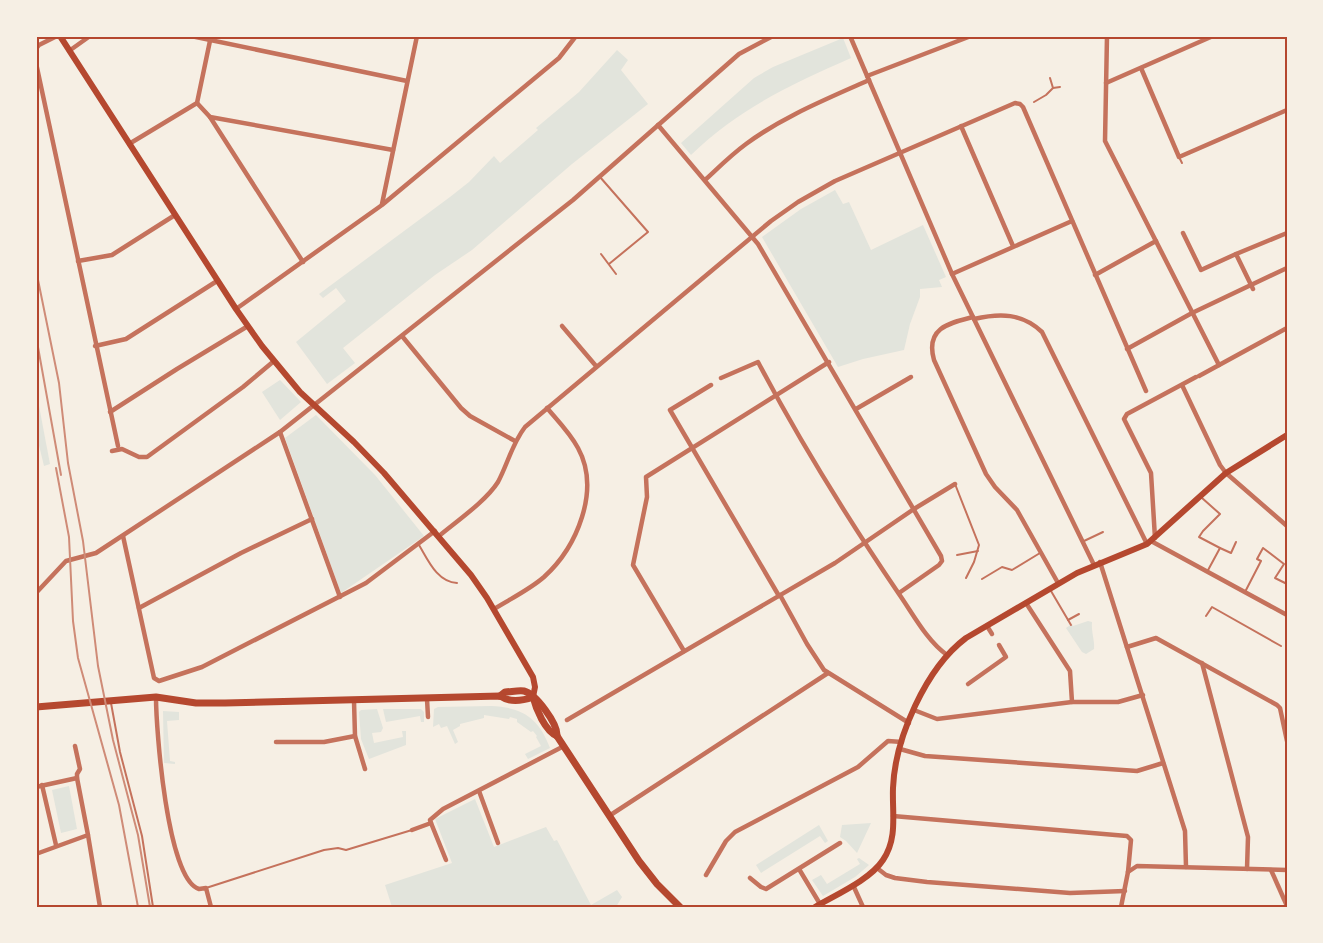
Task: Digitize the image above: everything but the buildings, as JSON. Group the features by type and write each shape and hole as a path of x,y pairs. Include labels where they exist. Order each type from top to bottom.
{"main road":[{"path":"58,36 217,281 272,359 314,405 362,450 471,575 494,609 533,677 535,707 552,734 557,735 609,816 657,884 680,907"},
{"path":"817,906 877,868 891,844 893,787 901,745 914,710 947,656 966,638 1058,583 1097,563 1151,541 1226,473 1287,435"},
{"path":"36,708 156,697 225,703 500,696 509,700 525,700 533,697"}],"street":[{"path":"36,49 39,45 58,36"},
{"path":"69,51 90,36"},
{"path":"191,36 210,38 407,81"},
{"path":"382,205 417,36"},
{"path":"236,309 382,205 559,58 576,36"},
{"path":"36,592 66,561 96,553 280,432 559,212 739,54 773,36"},
{"path":"850,36 952,274 1082,542 1097,563 1143,695 1185,831 1186,867"},
{"path":"705,180 744,145 788,117 868,78 958,39 959,41 971,36"},
{"path":"1115,36 1107,37 1105,141 1219,365"},
{"path":"1106,83 1214,36"},
{"path":"129,144 197,103 210,38"},
{"path":"36,63 117,446"},
{"path":"1141,68 1179,157 1287,110"},
{"path":"197,103 210,117 303,262"},
{"path":"123,536 156,680 161,681 202,667 366,583 437,534 491,491 501,476 515,441 525,427 787,209 810,194 1011,104 1018,103 1023,107 1146,392"},
{"path":"210,117 393,150"},
{"path":"658,125 752,236 829,362 942,558 939,565 899,592"},
{"path":"961,126 1013,246"},
{"path":"78,261 112,255 175,215"},
{"path":"952,274 1072,220"},
{"path":"1183,233 1201,270 1287,233"},
{"path":"1095,275 1156,241"},
{"path":"1236,254 1252,287"},
{"path":"1127,348 1192,313 1252,287 1287,268"},
{"path":"95,345 126,339 217,281"},
{"path":"1058,583 1017,510 995,488 986,474 934,360 932,345 939,330 950,323 990,315 1013,316 1026,320 1042,332 1151,541 1287,615"},
{"path":"110,412 248,326"},
{"path":"562,326 596,366"},
{"path":"1151,541 1151,473 1124,419 1127,414 1287,328"},
{"path":"402,336 461,408 470,416 515,441"},
{"path":"112,451 122,449 139,458 147,457 243,387 272,359"},
{"path":"721,378 758,362 864,543 939,649 947,656"},
{"path":"684,651 633,565 647,497 646,477 829,362"},
{"path":"856,409 911,377"},
{"path":"711,385 670,410 807,644 828,673 909,723"},
{"path":"1182,385 1220,465 1226,473 1287,526"},
{"path":"494,609 539,581 554,566 570,542 585,504 587,481 580,454 568,433 547,408"},
{"path":"280,432 340,597"},
{"path":"567,720 835,563 914,508 955,484"},
{"path":"139,609 241,553 312,519"},
{"path":"1026,603 1070,670 1072,702"},
{"path":"987,626 992,634"},
{"path":"1127,647 1156,638 1279,706 1287,741"},
{"path":"968,684 1006,657 999,645"},
{"path":"1202,663 1248,837 1247,869"},
{"path":"609,816 828,673"},
{"path":"914,710 937,718 1072,702 1118,702 1143,695"},
{"path":"156,697 159,767 178,855 191,885 199,889 206,888 211,907"},
{"path":"428,699 428,717"},
{"path":"354,701 355,736 365,769"},
{"path":"276,742 324,742 355,736"},
{"path":"706,875 726,841 735,832 858,766 891,739 925,756 1137,771 1163,763"},
{"path":"75,746 80,769 77,778 100,907"},
{"path":"446,860 430,820 443,808 521,766 564,746"},
{"path":"36,787 77,778"},
{"path":"42,785 56,845"},
{"path":"478,791 498,843"},
{"path":"893,816 1125,835 1131,840 1121,907"},
{"path":"412,830 431,823"},
{"path":"36,854 56,845 88,836"},
{"path":"750,878 766,889 840,843"},
{"path":"1128,872 1137,866 1287,870"},
{"path":"799,868 817,906"},
{"path":"877,868 882,873 895,878 927,882 1070,893 1125,891"},
{"path":"1271,870 1287,906"},
{"path":"853,884 863,907"}],"lane":[{"path":"1050,78 1053,88"},
{"path":"1034,102 1053,88 1060,87"},
{"path":"1023,107 1030,104"},
{"path":"1179,157 1182,163"},
{"path":"600,177 648,232 609,264"},
{"path":"601,255 616,274"},
{"path":"955,484 978,542 978,551 966,578"},
{"path":"1201,496 1220,514 1199,537 1230,553 1236,542"},
{"path":"1082,542 1103,532"},
{"path":"419,545 437,573 457,583"},
{"path":"1207,572 1220,548"},
{"path":"1245,592 1261,561 1257,559 1263,548 1284,564 1275,578 1287,584"},
{"path":"957,555 978,551"},
{"path":"982,579 1002,567 1012,570 1041,553"},
{"path":"942,558 948,556"},
{"path":"1050,588 1071,625"},
{"path":"1206,616 1212,607 1281,646"},
{"path":"1068,620 1079,614"},
{"path":"111,700 118,745 142,836 153,907"},
{"path":"206,888 324,850 338,848 346,850 412,830"}],"shaded area":[{"path":"843,38 851,58 766,99 728,124 691,155 681,143 754,78 773,67"},
{"path":"617,50 628,60 621,70 648,104 572,164 472,250 435,275 343,348 355,363 327,384 296,342 346,301 336,288 323,298 319,294 450,197 469,182 494,156 500,163 538,130 536,128 579,92"},
{"path":"835,190 843,204 849,202 871,250 923,225 946,277 939,280 942,287 920,289 920,297 904,350 838,367 762,237 801,209"},
{"path":"280,380 301,402 280,420 262,392"},
{"path":"36,390 50,464 44,466 36,433"},
{"path":"316,415 375,475 424,536 341,593 285,438"},
{"path":"1088,621 1092,622 1094,649 1086,654 1082,652 1066,628 1072,624 1073,626"},
{"path":"491,706 512,709 528,716 540,729 550,748 528,759 525,754 541,746 537,736 533,731 531,732 517,722 517,719 510,717 509,719 484,715 484,718 460,724 453,730 458,742 455,744 447,726 441,728 439,724 433,727 434,709 438,707"},
{"path":"377,709 383,728 381,732 372,733 374,743 403,737 402,731 406,731 406,745 369,759 361,739 359,712"},
{"path":"383,709 421,709 424,712 424,722 421,722 420,716 386,722"},
{"path":"163,711 179,712 179,720 167,721 170,761 175,764 164,763"},
{"path":"69,786 77,829 61,833 52,790"},
{"path":"475,799 494,847 546,827 554,841 557,840 591,905 617,890 622,897 616,907 392,907 385,885 452,863 435,819"},
{"path":"871,823 857,853 840,837 842,825"},
{"path":"819,825 828,841 825,843 820,836 761,873 756,865"},
{"path":"857,859 869,865 855,877 823,896 812,880 821,875 827,884 860,864"}],"railway":[{"path":"36,270 59,383 68,463 83,541 98,666 113,740 138,835 150,907"},
{"path":"36,336 61,475"},
{"path":"56,468 69,537 73,621 78,658 119,805 138,907"}]}
